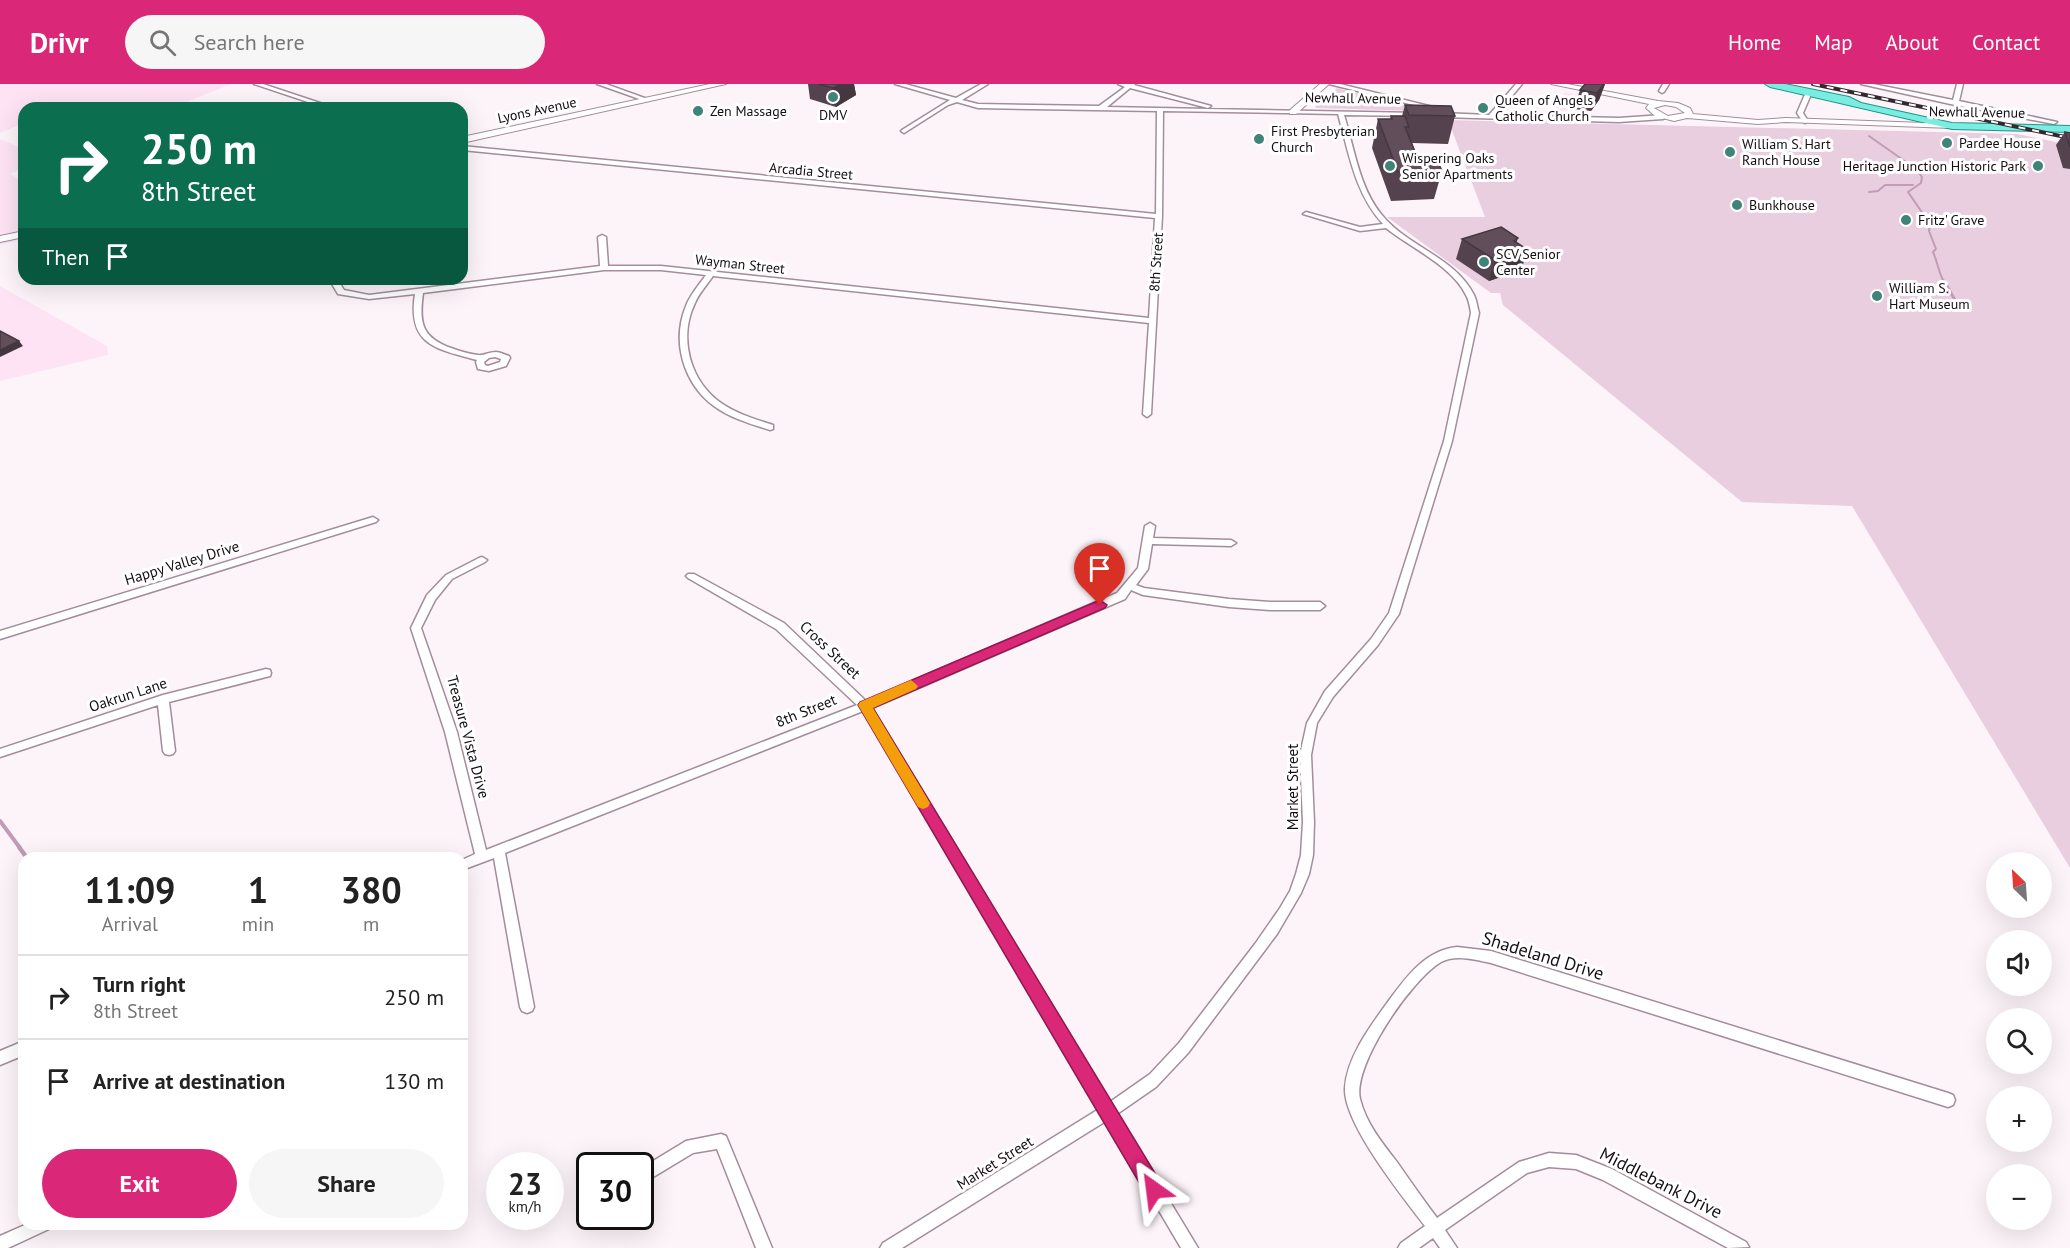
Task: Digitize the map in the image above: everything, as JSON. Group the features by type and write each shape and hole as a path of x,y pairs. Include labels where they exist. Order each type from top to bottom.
{"main road":[{"name":"Lyons Avenue","path":"468,131 690,84"},
{"name":"Lyons Avenue","path":"468,139 722,84"},
{"path":"1770,84 1952,123"},
{"path":"1837,99 1930,122 1952,123"},
{"name":"Newhall Avenue","path":"1952,123 2070,122"},
{"name":"Newhall Avenue","path":"1952,123 2070,129"},
{"path":"0,229 18,225"},
{"path":"0,239 18,235"}],"street":[{"path":"257,84 313,102"},
{"path":"600,84 647,100"},
{"name":"Newhall Avenue","path":"898,84 978,106 1420,114"},
{"path":"904,131 945,104 985,84"},
{"path":"1121,84 1228,111"},
{"path":"1293,112 1326,84"},
{"path":"1332,84 1464,115"},
{"path":"1492,115 1519,84"},
{"path":"1555,84 1653,108 1663,117"},
{"path":"1662,91 1666,84"},
{"path":"1864,84 2054,122"},
{"path":"1955,103 1960,84"},
{"path":"1101,108 1131,85"},
{"path":"1805,121 1801,110 1809,92"},
{"path":"1558,117 1634,116 1653,108 1672,104 1687,113"},
{"name":"8th Street","path":"1147,414 1159,216 1160,110"},
{"path":"1801,110 1815,115 1866,118 1884,122"},
{"name":"Market Street","path":"888,1248 1130,1098 1158,1076 1187,1043 1266,939 1296,890 1304,871 1308,852 1305,756 1312,723 1329,694 1382,635 1394,614 1448,441 1475,313 1472,294 1462,281 1388,226 1377,215 1366,193 1341,113"},
{"path":"1431,115 1619,120 1663,117 1676,119 1687,113"},
{"name":"Newhall Avenue","path":"1687,113 1758,122 1775,120 1952,123"},
{"name":"Newhall Avenue","path":"1884,122 1930,122"},
{"name":"Arcadia Street","path":"468,149 1159,216"},
{"path":"1306,214 1360,228 1388,226"},
{"path":"602,237 604,268"},
{"name":"Wayman Street","path":"468,285 604,268 661,268 1152,321"},
{"path":"710,275 688,310 684,334 688,369 700,388 718,405 770,427"},
{"name":"Wayman Street","path":"337,285 341,292 369,297 467,285"},
{"path":"418,291 414,312 419,332 432,342 482,359"},
{"name":"Happy Valley Drive","path":"0,634 373,520"},
{"name":"8th Street","path":"468,863 865,705 1121,596 1143,570 1149,526"},
{"path":"1147,541 1231,543"},
{"name":"Treasure Vista Drive","path":"482,560 449,576 431,598 416,628 451,732 482,857"},
{"name":"Cross Street","path":"691,576 780,626 865,705 1106,1112 1190,1248"},
{"path":"1129,586 1143,591 1229,603 1320,606"},
{"name":"Oakrun Lane","path":"0,753 163,699 266,673"},
{"path":"163,699 169,751"},
{"path":"499,850 527,1007"},
{"name":"Shadeland Drive","path":"1449,1248 1367,1133 1357,1113 1352,1089 1355,1070 1373,1035 1414,978 1439,957 1458,953 1491,957 1948,1100"},
{"path":"0,1058 18,1050"},
{"path":"654,1169 691,1146 721,1141 764,1248"},
{"name":"Middlebank Drive","path":"1406,1248 1524,1167 1549,1160 1576,1162 1606,1174 1741,1247"},
{"path":"0,1244 31,1230"}],"shaded area":[{"path":"0,84 231,84 187,102 18,102 18,126 0,133"},
{"path":"1337,88 1420,109 1419,111 1316,108 1315,106"},
{"path":"1565,92 1583,96 1573,109 1575,113 1554,112 1552,109"},
{"path":"1448,120 2017,134 2070,145 2070,868 1852,506 1742,502 1503,305 1500,293 1491,293 1387,217 1485,217"},
{"path":"0,139 18,146 18,171 10,174 18,179 18,240 0,245"},
{"path":"0,286 107,346 108,355 0,381"}],"building":[{"path":"818,84 841,84 833,88"},
{"path":"1585,84 1604,84 1597,93 1580,90"},
{"path":"1405,105 1451,106 1455,116 1409,115"},
{"path":"1391,116 1405,116 1409,127 1405,127 1418,159 1437,160 1442,171 1398,172 1378,119 1392,119"},
{"path":"2065,132 2070,133 2070,147"},
{"path":"1501,227 1518,238 1514,241 1528,250 1495,260 1462,239"},
{"path":"0,331 19,341 0,350"}],"waterway":[{"path":"1869,136 1916,169 1922,177 1921,183 1908,192 1930,224 1929,231 1936,249 1933,252 1944,282"},
{"path":"1869,192 1878,191 1885,185 1913,185"},
{"path":"1944,281 1959,307"},
{"path":"0,821 20,848"},
{"path":"19,847 23,852"}],"railway":[{"path":"1813,84 2070,138"}],"slow traffic":[{"path":"911,686 865,705 923,803"}],"place":[{"name":"DMV","path":"833,97"},
{"name":"Queen of Angels Catholic Church","path":"1483,108"},
{"name":"Zen Massage","path":"698,111"},
{"name":"First Presbyterian Church","path":"1259,139"},
{"name":"Pardee House","path":"1947,143"},
{"name":"William S. Hart Ranch House","path":"1730,152"},
{"name":"Wispering Oaks Senior Apartments","path":"1390,166"},
{"name":"Heritage Junction Historic Park","path":"2038,166"},
{"name":"Bunkhouse","path":"1737,205"},
{"name":"Fritz' Grave","path":"1906,220"},
{"name":"SCV Senior Center","path":"1484,262"},
{"name":"William S. Hart Museum","path":"1877,296"}],"route":[{"path":"1100,605 865,705 1154,1190"}]}
